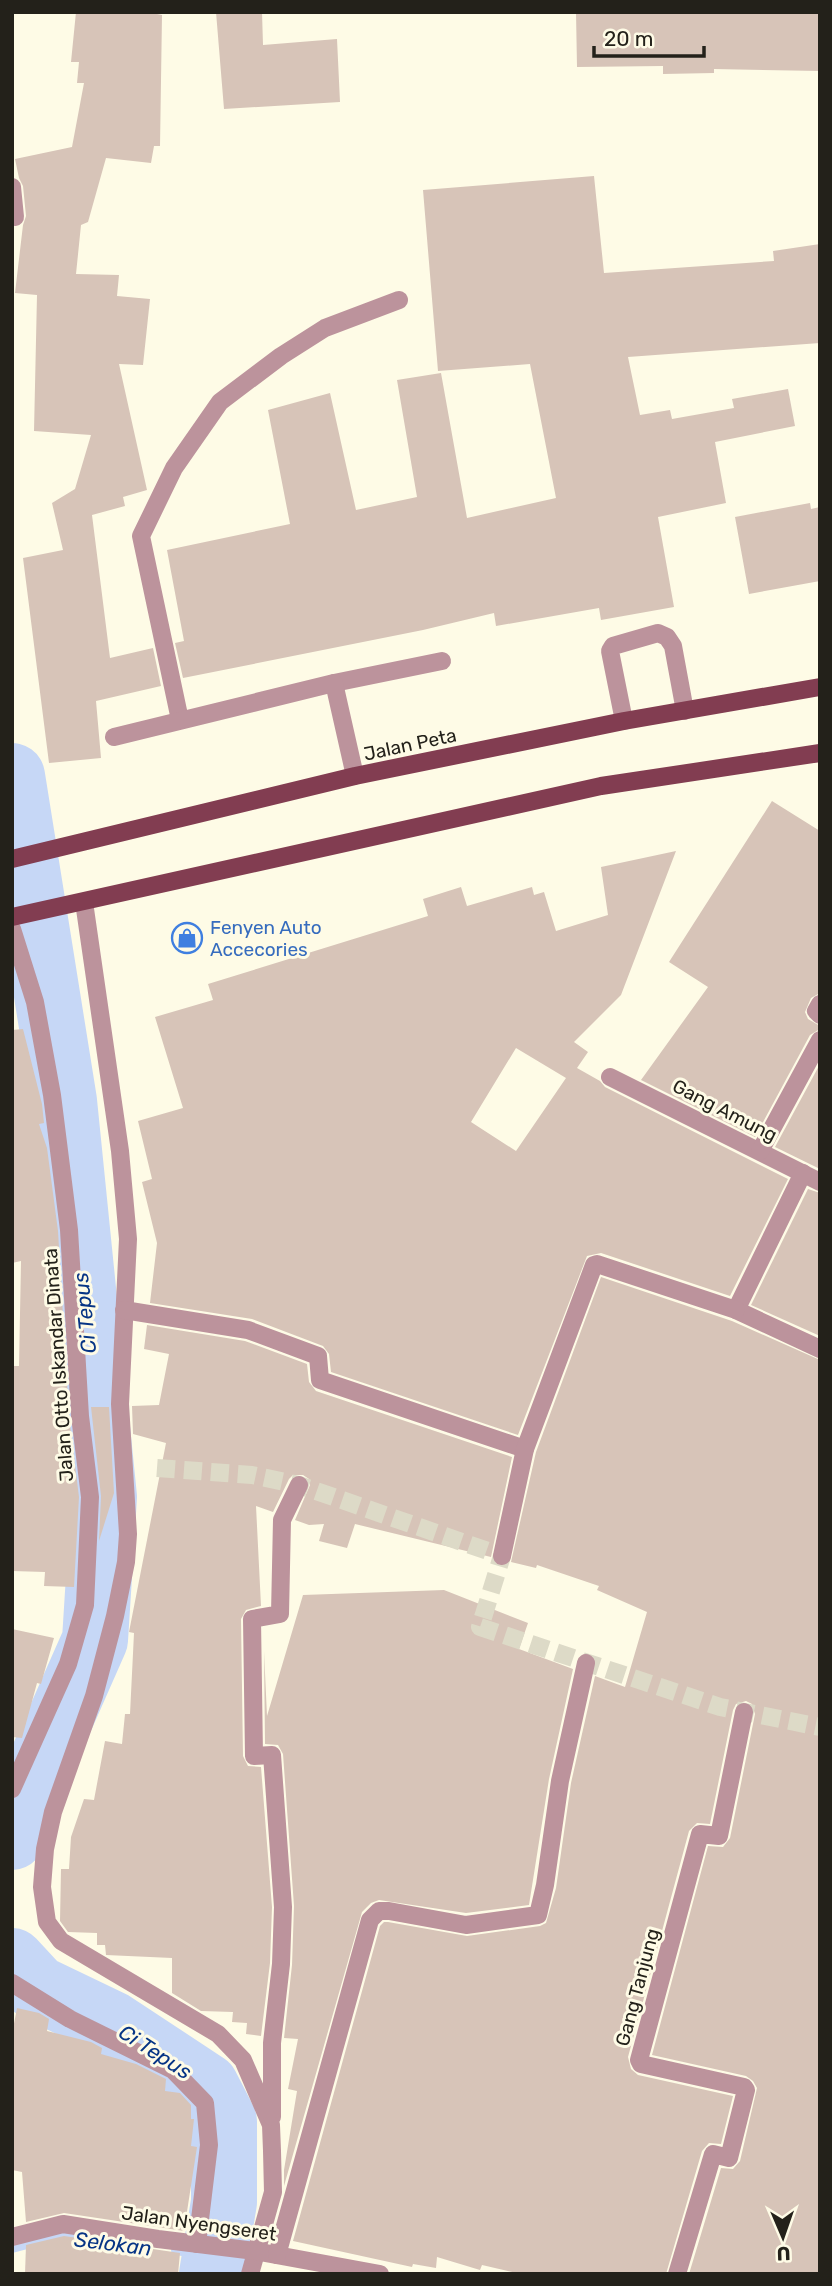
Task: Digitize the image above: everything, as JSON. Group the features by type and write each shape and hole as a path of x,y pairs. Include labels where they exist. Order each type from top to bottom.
{"main road":[{"name":"Jalan Peta","path":"12,859 355,776 624,721 820,687"},
{"path":"15,920 79,903 601,786 820,753"}],"street":[{"path":"12,187 15,217"},
{"path":"180,720 141,536 174,468 220,402 324,328 398,300"},
{"path":"624,721 610,651 613,646 658,633 667,637 673,646 685,710"},
{"path":"114,737 298,694 334,683 442,661"},
{"path":"334,683 355,776"},
{"path":"79,903 120,1151 128,1239 120,1404 128,1534 126,1562 115,1616 94,1696 53,1812 45,1849 42,1887 47,1922 61,1941 218,2034 243,2060 271,2125"},
{"name":"Jalan Otto Iskandar Dinata","path":"12,1789 68,1664 85,1605 90,1497 80,1416 69,1230 52,1095 35,1002 15,920"},
{"path":"820,1004 816,1013 820,1014"},
{"path":"760,1152 820,1041"},
{"name":"Gang Amung","path":"610,1077 820,1182"},
{"path":"736,1310 803,1173"},
{"path":"502,1556 525,1449 594,1265 736,1310 820,1349"},
{"path":"124,1310 248,1330 318,1356 320,1380 525,1449"},
{"path":"250,2274 247,2250 273,2192 272,2043 281,1964 283,1907 272,1755 254,1756 252,1619 280,1614 282,1520 299,1485"},
{"path":"276,2255 370,1920 379,1912 389,1911 466,1925 538,1915 560,1781 586,1663"},
{"name":"Gang Tanjung","path":"677,2274 713,2154 729,2158 746,2090 744,2087 641,2064 639,2060 700,1834 719,1836 744,1712"},
{"path":"12,1983 70,2019 173,2070 205,2103 209,2145 203,2245"},
{"name":"Jalan Nyengseret","path":"12,2237 63,2224 247,2250 380,2274"}],"building":[{"path":"76,12 147,12 162,15 160,146 154,146 151,163 106,158 88,222 81,225 76,274 119,275 117,296 150,299 143,365 119,364 147,490 123,497 125,506 92,515 110,658 153,648 161,686 96,701 101,758 49,763 23,558 63,550 52,503 75,489 91,435 34,431 37,295 15,293 26,216 23,186 15,159 72,147 84,83 77,83 79,62 71,62"},
{"path":"216,12 262,12 263,45 337,39 340,102 224,109"},
{"path":"576,12 820,12 820,71 714,69 714,73 663,74 663,66 577,67"},
{"path":"594,176 604,273 774,261 773,251 820,244 820,343 628,357 640,415 670,410 672,419 734,408 732,399 788,389 795,426 715,442 726,503 658,517 674,607 601,620 599,608 496,626 494,613 423,630 183,678 175,643 184,641 167,550 290,524 268,410 330,393 356,510 417,497 397,380 441,373 467,518 556,498 530,364 438,371 423,190"},
{"path":"810,503 811,509 820,507 820,581 749,594 735,517"},
{"path":"772,801 820,831 820,993 811,998 805,1012 808,1019 820,1026 820,1029 810,1035 755,1137 641,1080 708,987 669,962"},
{"path":"676,851 621,995 574,1042 588,1052 577,1068 600,1081 605,1087 788,1179 730,1296 601,1253 587,1256 518,1435 331,1372 329,1354 323,1346 252,1319 150,1303 157,1243 142,1182 152,1179 138,1121 183,1108 155,1017 213,1000 208,984 428,916 423,899 461,887 467,906 532,887 534,895 544,892 556,931 608,915 601,867","holes":["516,1048 566,1078 516,1151 471,1122"]},
{"path":"23,1029 42,1104 44,1123 39,1124 47,1148 58,1231 69,1417 79,1497 74,1587 44,1586 45,1572 12,1571 12,1366 19,1366 21,1261 12,1263 12,1030"},
{"path":"820,1064 820,1169 775,1147"},
{"path":"808,1189 820,1193 820,1336 751,1305"},
{"path":"601,1277 732,1321 820,1360 820,2274 689,2274 721,2168 733,2169 740,2161 757,2088 746,2076 652,2055 708,1846 723,1847 730,1838 755,1714 752,1704 746,1701 736,1704 733,1710 710,1824 697,1823 689,1831 628,2057 631,2069 638,2075 733,2096 721,2144 709,2143 702,2151 666,2274 521,2274 482,2265 480,2270 437,2257 436,2268 413,2264 412,2267 293,2241 380,1926 388,1922 467,1936 546,1923 556,1888 571,1783 595,1676 625,1687 647,1612 597,1590 599,1586 537,1565 536,1568 511,1562 536,1452"},
{"path":"147,1325 245,1341 307,1364 309,1382 316,1391 512,1457 491,1557 355,1524 347,1548 319,1541 324,1524 309,1525 295,1520 310,1485 309,1479 303,1475 293,1475 289,1479 273,1512 256,1506 261,1606 246,1610 241,1619 243,1756 248,1766 261,1767 272,1907 270,1963 261,2036 246,2034 247,2023 232,2022 233,2012 201,2011 172,1993 172,1958 106,1955 105,1945 97,1945 97,1933 68,1932 60,1921 61,1869 69,1869 71,1837 84,1799 94,1800 105,1741 122,1744 125,1714 130,1714 134,1633 129,1632 166,1443 133,1434 132,1406 159,1405 169,1354 144,1349"},
{"path":"91,1407 109,1407 114,1493 99,1541 101,1496"},
{"path":"444,1590 528,1623 519,1649 573,1669 549,1779 529,1905 466,1913 379,1900 371,1903 362,1912 284,2186 284,2170 297,2091 288,2089 298,2039 284,2038 292,1965 294,1906 283,1754 278,1745 265,1744 264,1651 267,1716 303,1595"},
{"path":"12,1629 54,1638 41,1684 37,1683 22,1738 12,1737"},
{"path":"17,2008 39,2013 49,2019 47,2031 91,2042 102,2048 101,2054 136,2064 166,2079 165,2091 180,2093 191,2105 191,2119 194,2119 191,2146 197,2147 184,2231 64,2213 26,2222 22,2172 12,2170 12,2034"},
{"path":"64,2236 180,2253 178,2274 25,2274 26,2245"}],"waterway":[{"name":"Ci Tepus","path":"12,776 64,1101 104,1497 95,1640 35,1776 12,1837"},
{"name":"Ci Tepus","path":"12,1961 37,1988 112,2024 206,2086 224,2121 224,2202 212,2274"},
{"name":"Selokan","path":"12,2248 54,2237 140,2244"},
{"name":"Selokan","path":"176,2250 215,2256"}],"tunnel":[{"path":"157,1468 252,1475 299,1485 502,1556 480,1627 720,1707 820,1727"}],"place":[{"name":"Fenyen Auto Accecories","path":"187,938"}]}
